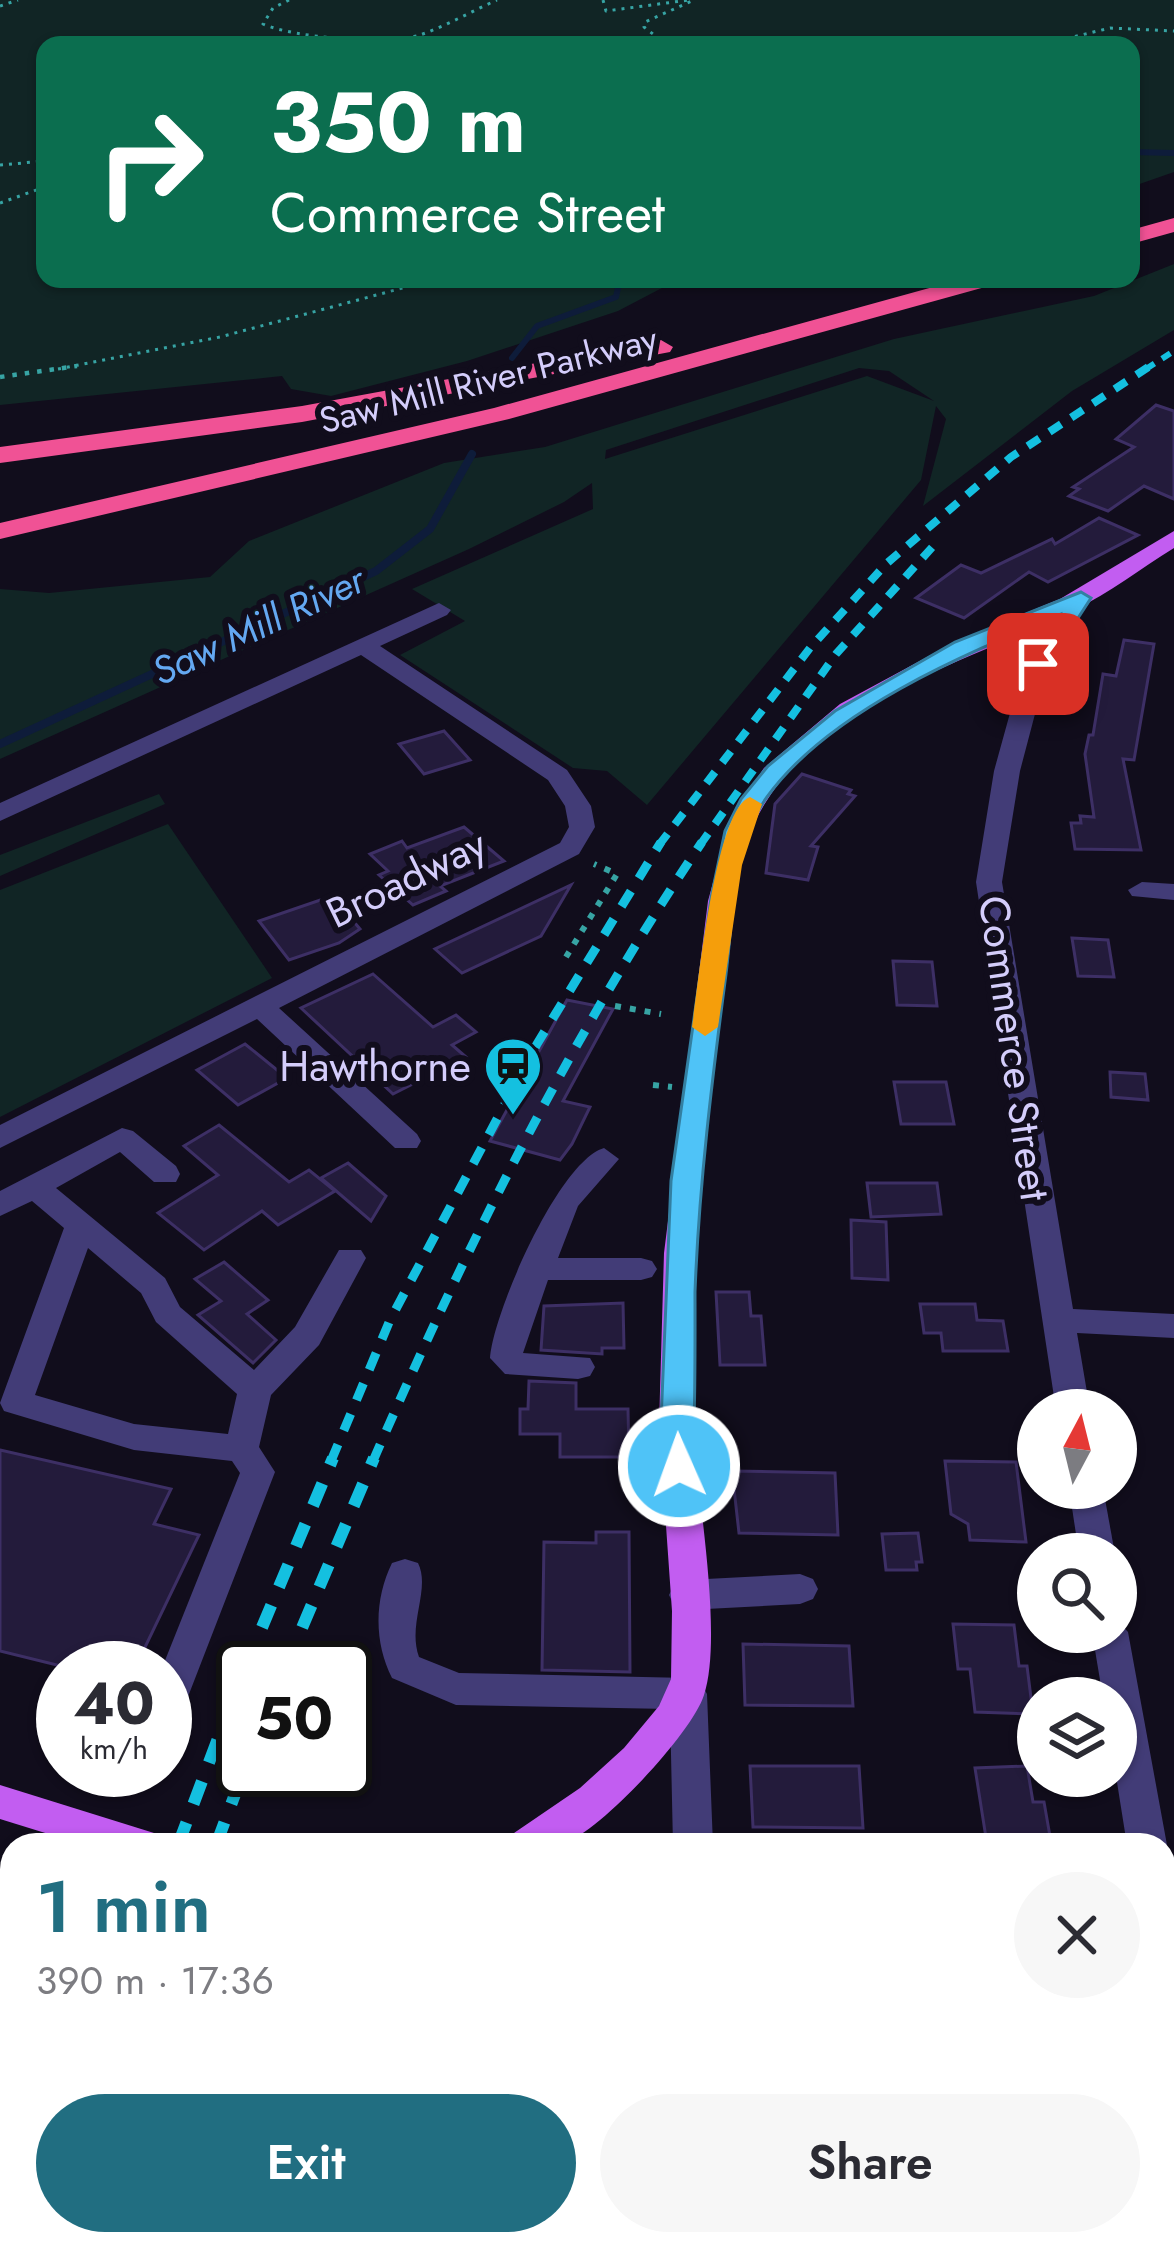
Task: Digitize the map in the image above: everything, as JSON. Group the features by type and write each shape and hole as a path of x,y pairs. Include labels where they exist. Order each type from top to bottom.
{"highway":[{"path":"1140,216 1174,207"},
{"path":"1140,234 1174,225"},
{"name":"Saw Mill River Parkway","path":"0,506 421,410 876,288"},
{"name":"Saw Mill River Parkway","path":"0,531 638,378 956,288"},
{"path":"0,455 302,414 661,347"},
{"path":"0,542 390,441"}],"main road":[{"name":"Commerce Street","path":"1081,598 1174,538"},
{"path":"547,1833 585,1808 617,1778 688,1694 676,1422 685,1181 723,898 737,831 753,799 776,771 843,716 962,647 1081,598"},
{"path":"0,1802 100,1833"}],"street":[{"name":"Commerce Street","path":"1069,1389 989,882 999,814 1038,664 1081,598"},
{"path":"0,814 439,610"},
{"name":"Broadway","path":"0,1138 570,848 582,827 578,806 557,775 362,645"},
{"path":"1142,890 1174,892"},
{"path":"259,1004 406,1142"},
{"path":"14,1190 122,1138 165,1174"},
{"path":"578,1367 517,1365 506,1358 507,1342 565,1201 604,1159"},
{"path":"14,1190 81,1225 154,1286 167,1314 255,1390"},
{"path":"81,1225 16,1402 134,1437 242,1449"},
{"path":"191,1641 258,1472 242,1449 255,1390 307,1336 350,1258"},
{"path":"535,1269 641,1269"},
{"path":"1058,1320 1174,1326"},
{"path":"405,1573 394,1638 405,1667 456,1689 688,1694 693,1833"},
{"path":"687,1595 800,1589"},
{"path":"1114,1653 1145,1833"}],"path":[{"path":"0,6 17,0"},
{"path":"289,0 273,8 263,24 280,32 342,36"},
{"path":"417,36 497,0"},
{"path":"603,0 606,11 626,12 691,0"},
{"path":"656,36 644,27 645,22 691,0"},
{"path":"1077,36 1110,28 1174,31"},
{"path":"0,166 36,162"},
{"path":"0,203 36,190"},
{"path":"0,377 66,369 305,318 406,288"},
{"path":"566,957 617,874 594,864"},
{"path":"615,1006 662,1014"}],"green space":[{"path":"0,0 1174,0 1174,172 1140,184 1140,36 36,36 36,288 662,288 618,311 467,361 331,396 291,389 282,376 0,405"},
{"path":"1174,264 1174,330 1072,391 923,506 946,419 936,406 921,480 647,805 607,771 573,768 400,655 465,621 412,589 593,509 592,483 469,549 0,759 0,589 49,593 210,577 249,541 444,463 545,447 894,339 1114,288 1140,288 1140,278","holes":["859,368 889,371 934,401 867,376 605,459 606,450"]},
{"path":"159,794 165,804 0,876 0,855"},
{"path":"168,824 272,978 0,1117 0,890"}],"building":[{"path":"1156,405 1174,411 1174,499 1144,486 1108,511 1069,496 1079,489 1073,487 1134,447 1116,439"},
{"path":"1099,518 1138,535 1048,582 1029,572 964,618 916,598 961,565 981,573 1052,539 1055,544"},
{"path":"1124,640 1154,644 1134,760 1123,759 1141,850 1075,849 1071,823 1081,823 1080,816 1094,817 1085,754 1089,735 1093,735 1103,674 1116,676"},
{"path":"444,731 470,760 424,774 399,744"},
{"path":"802,774 851,790 848,794 855,796 811,846 818,847 808,880 766,873 775,804"},
{"path":"464,827 504,861 440,886 446,891 413,905 379,875 388,871 370,854 402,841 407,848"},
{"path":"571,885 541,936 462,973 435,949"},
{"path":"332,896 360,929 339,943 289,960 259,921"},
{"path":"1072,938 1108,940 1114,977 1078,976"},
{"path":"893,961 932,962 937,1006 897,1005"},
{"path":"373,974 433,1027 456,1015 476,1032 452,1045 466,1057 393,1094 301,1008"},
{"path":"567,1000 613,1009 563,1101 590,1107 572,1144 560,1160 490,1141"},
{"path":"245,1044 287,1078 238,1105 197,1070"},
{"path":"1110,1072 1145,1074 1148,1100 1111,1097"},
{"path":"894,1082 946,1082 954,1124 901,1124"},
{"path":"219,1125 289,1182 309,1170 335,1191 278,1225 262,1211 204,1250 158,1213 218,1175 184,1146"},
{"path":"348,1163 386,1196 371,1221 321,1178"},
{"path":"867,1183 937,1183 941,1214 871,1217"},
{"path":"851,1220 886,1222 888,1280 852,1278"},
{"path":"224,1262 268,1300 247,1314 276,1340 253,1363 198,1315 221,1301 195,1279"},
{"path":"716,1292 749,1292 751,1316 761,1316 765,1365 720,1365"},
{"path":"623,1303 624,1348 602,1348 602,1354 541,1350 544,1306"},
{"path":"920,1304 975,1304 977,1320 1003,1321 1008,1351 943,1351 941,1333 924,1333"},
{"path":"529,1381 576,1383 576,1409 628,1409 629,1457 560,1457 560,1434 520,1434 520,1409 528,1409"},
{"path":"0,1450 171,1489 154,1524 199,1535 148,1641 36,1641 36,1660 0,1651"},
{"path":"945,1461 1016,1462 1017,1509 1022,1509 1025,1533 1017,1533 1017,1542 970,1540 968,1524 951,1514"},
{"path":"732,1471 835,1473 838,1535 739,1533"},
{"path":"596,1532 629,1532 630,1672 542,1670 544,1542 596,1543"},
{"path":"918,1533 922,1562 916,1562 917,1570 886,1570 882,1534"},
{"path":"953,1624 1014,1625 1019,1666 1027,1666 1028,1677 1017,1677 1017,1713 975,1712 970,1669 958,1669"},
{"path":"743,1644 849,1646 853,1706 745,1705"},
{"path":"750,1766 859,1766 863,1828 753,1827"},
{"path":"1017,1766 1017,1797 1044,1802 1049,1833 985,1833 975,1768"}],"waterway":[{"name":"Saw Mill River","path":"1140,152 1174,153"},
{"name":"Saw Mill River","path":"512,358 537,326 616,297 618,288"},
{"name":"Saw Mill River","path":"0,744 376,571 430,529 472,454"}],"railway":[{"path":"1146,369 1174,351"},
{"path":"660,844 810,648 886,564 1011,457 1150,366"},
{"path":"701,844 836,654 936,543"},
{"path":"331,1461 390,1320 537,1044 660,844"},
{"path":"373,1461 523,1144 608,990 701,844"},
{"path":"256,1641 333,1458"},
{"path":"296,1641 374,1458"},
{"path":"183,1833 216,1744"},
{"path":"220,1833 234,1797"}],"slow traffic":[{"path":"705,1027 723,898 737,831 750,804"}],"place":[{"name":"Hawthorne","path":"513,1117"}],"route":[{"path":"679,1466 676,1422 685,1181 723,898 737,831 753,799 776,771 843,716 962,647 1081,598 1048,641 1038,664"}]}
